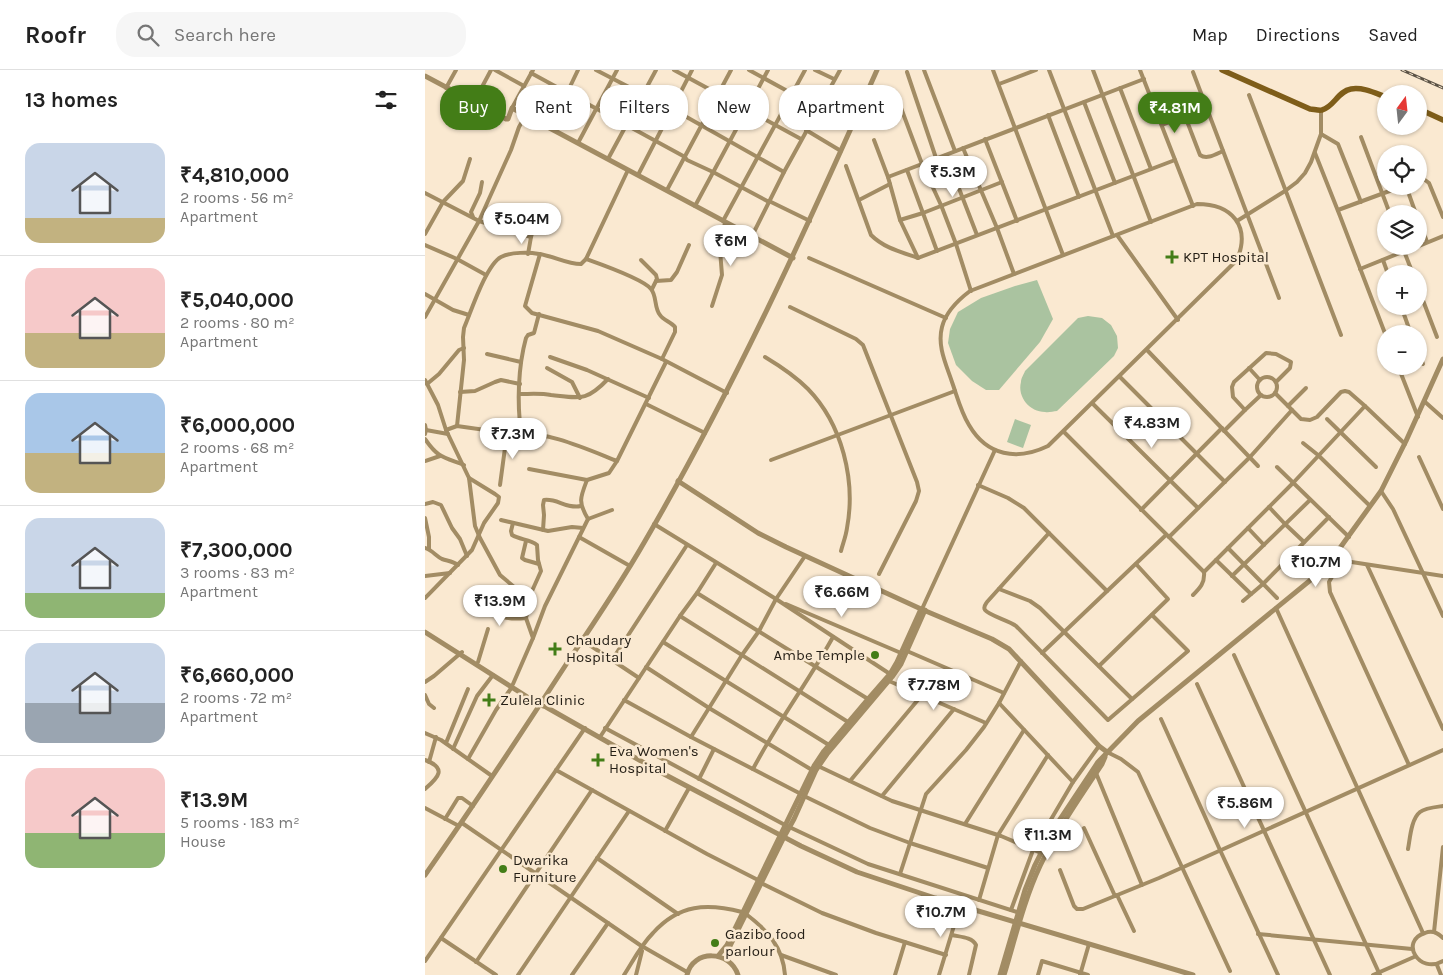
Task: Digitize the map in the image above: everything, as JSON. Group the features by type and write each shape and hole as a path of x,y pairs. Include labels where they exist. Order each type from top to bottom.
{"main road":[{"path":"1222,70 1310,109 1321,110 1350,89 1361,89 1377,94"},
{"path":"1427,113 1443,120"}],"street":[{"path":"448,85 456,70"},
{"path":"483,85 491,70"},
{"path":"495,70 522,85"},
{"path":"571,85 578,70"},
{"path":"596,70 626,85"},
{"path":"577,143 617,70"},
{"path":"648,85 656,70"},
{"path":"674,70 701,85"},
{"path":"684,85 692,70"},
{"path":"723,85 731,70"},
{"path":"749,70 779,87"},
{"path":"759,85 768,70"},
{"path":"796,85 805,70"},
{"path":"815,70 834,79"},
{"path":"831,85 839,70"},
{"path":"425,876 542,705 630,566 654,524 727,393 793,258 877,70"},
{"path":"924,70 955,151"},
{"path":"993,70 1063,255"},
{"path":"999,84 1036,70"},
{"path":"1049,70 1115,235 1178,320"},
{"path":"1093,70 1151,222"},
{"path":"1140,70 1193,206"},
{"path":"525,85 532,71 554,85"},
{"path":"907,72 936,158"},
{"path":"1193,72 1279,298"},
{"path":"425,76 442,85"},
{"path":"888,177 1144,79"},
{"path":"1120,88 1151,169"},
{"path":"1249,95 1341,336"},
{"path":"506,120 516,101"},
{"path":"1204,101 1189,108 1185,116 1202,157 1207,158 1223,151"},
{"path":"1084,102 1115,183"},
{"path":"590,105 600,110"},
{"path":"512,108 516,110"},
{"path":"1237,221 1285,191 1305,173 1315,153 1321,134 1321,110"},
{"path":"903,113 956,244 971,291"},
{"path":"1048,115 1079,197"},
{"path":"712,306 722,275 720,250 724,221 779,116"},
{"path":"1162,125 1185,116"},
{"path":"769,121 801,139"},
{"path":"425,317 479,221 504,167 518,130"},
{"path":"554,130 793,258"},
{"path":"608,159 623,130"},
{"path":"635,130 685,157 687,160 810,221"},
{"path":"638,175 661,130"},
{"path":"667,190 699,130"},
{"path":"709,130 784,172"},
{"path":"695,206 736,130"},
{"path":"752,236 806,130 841,151"},
{"path":"1321,134 1338,144 1361,202"},
{"path":"1361,137 1377,180"},
{"path":"985,139 1017,220"},
{"path":"874,140 888,177 900,220 918,258"},
{"path":"963,148 997,228 1014,274"},
{"path":"1315,153 1382,325"},
{"path":"946,154 977,236"},
{"path":"425,234 443,202 463,181 470,159"},
{"path":"846,166 871,235 885,246 918,258 1175,160"},
{"path":"457,426 464,360 464,328 486,275 497,260 502,257 540,254 573,264 581,264 586,259 628,170"},
{"path":"907,170 937,251"},
{"path":"474,218 471,212 480,193 482,182"},
{"path":"900,220 1002,182"},
{"path":"1427,182 1443,217"},
{"path":"859,200 890,184"},
{"path":"425,192 479,221 531,238"},
{"path":"1338,210 1379,195"},
{"path":"1197,204 1220,206 1232,214 1237,221 1242,236 1241,251 1237,260 1093,404 1048,446 1028,454 1008,454 985,445 977,437 968,424 955,391 940,343 945,318 957,301 971,291 1197,204"},
{"path":"528,254 539,211"},
{"path":"1427,242 1443,236"},
{"path":"425,245 457,259 486,275"},
{"path":"656,281 671,280 677,272 689,245"},
{"path":"540,254 525,306 532,313 598,331 664,360 727,393"},
{"path":"1361,269 1396,255"},
{"path":"809,258 945,318"},
{"path":"586,259 630,276 652,289"},
{"path":"529,469 587,480 609,473 617,461 649,398 675,332 675,327 658,313 652,289 656,281 656,275 641,260"},
{"path":"1383,260 1385,265"},
{"path":"425,294 453,310 469,315"},
{"path":"790,308 863,344 917,482 919,491 915,501 879,574"},
{"path":"1427,311 1437,337"},
{"path":"521,432 519,412 521,362 526,338 536,330 539,314"},
{"path":"463,348 459,350 439,374 426,382 469,478 475,526 478,535 500,575 513,586 520,600 533,638"},
{"path":"1147,350 1258,466"},
{"path":"1245,410 1234,401 1232,387 1234,382 1266,353 1276,354 1291,362 1290,368 1276,382"},
{"path":"487,354 521,362"},
{"path":"765,356 788,371 808,389 826,412 837,435 844,456 849,497 847,528 841,550"},
{"path":"550,357 587,370 649,398"},
{"path":"1021,913 1035,865 1051,833 1098,762 1138,721 1313,578 1332,559 1349,537 1381,491 1405,444 1443,359"},
{"path":"547,368 572,382 580,398"},
{"path":"1249,368 1260,380"},
{"path":"1401,375 1417,417"},
{"path":"1120,377 1225,482"},
{"path":"1269,377 1276,382 1277,389 1275,393 1265,397 1261,395 1257,385 1260,380 1269,377"},
{"path":"520,394 549,394 580,398 596,392 608,379"},
{"path":"460,392 475,391 501,380 520,384"},
{"path":"1288,406 1306,388"},
{"path":"771,460 955,391"},
{"path":"1275,393 1301,419 1310,420 1317,417 1343,391 1349,392 1405,444"},
{"path":"1141,510 1197,454 1261,395"},
{"path":"1425,401 1443,418"},
{"path":"646,404 705,433"},
{"path":"1093,404 1198,508"},
{"path":"1204,572 1293,483 1365,406"},
{"path":"1042,653 1225,482 1292,410"},
{"path":"1327,419 1376,467"},
{"path":"425,425 426,432 447,432 457,426 507,433 521,432 562,440 617,461"},
{"path":"1064,432 1204,572 1205,578 1203,583 1193,595"},
{"path":"500,485 507,433"},
{"path":"425,439 440,456 464,465"},
{"path":"1303,443 1318,455 1370,506"},
{"path":"803,795 812,770 829,745 890,674 904,652 995,450"},
{"path":"425,461 440,456"},
{"path":"1419,457 1443,508"},
{"path":"1277,467 1349,537"},
{"path":"425,598 472,550 478,535 498,503 499,498 495,494 469,478"},
{"path":"587,480 582,493 581,506 588,518"},
{"path":"678,481 759,533 923,610 998,642 1009,649 1099,746 1138,772 1230,971"},
{"path":"979,485 1008,498 1024,508 1107,592"},
{"path":"1381,491 1393,509 1443,616"},
{"path":"543,530 544,500 551,500 573,507 581,506"},
{"path":"1232,576 1310,500"},
{"path":"425,504 433,502 441,505 467,556"},
{"path":"1269,507 1304,542"},
{"path":"468,759 512,686 545,606 588,518 612,510"},
{"path":"1243,601 1263,584 1329,517"},
{"path":"425,518 429,537 427,548 442,559 455,562 458,565"},
{"path":"501,520 548,532 572,527 583,528"},
{"path":"513,523 512,535 537,544 541,568 541,573 532,591 526,618"},
{"path":"654,524 776,599 890,674"},
{"path":"1248,528 1264,545"},
{"path":"1049,534 985,605 985,611 1016,626 1108,720 1188,651 1152,615"},
{"path":"579,537 630,566"},
{"path":"526,540 522,558 539,564"},
{"path":"612,660 687,545"},
{"path":"1228,548 1277,598"},
{"path":"691,737 725,681 759,631 776,599 805,556"},
{"path":"1332,559 1443,576"},
{"path":"1216,560 1251,594"},
{"path":"1341,561 1329,582 1330,592 1409,765"},
{"path":"600,737 717,562"},
{"path":"1099,666 1169,598 1136,564"},
{"path":"1367,565 1443,729"},
{"path":"425,576 451,573"},
{"path":"999,590 1030,601 1040,608 1132,699"},
{"path":"697,593 867,699"},
{"path":"776,599 1004,694"},
{"path":"485,604 505,619 526,618"},
{"path":"1276,608 1423,933"},
{"path":"681,616 848,722"},
{"path":"478,662 488,629"},
{"path":"425,630 542,705 662,773 781,836 857,872 960,906 1193,975"},
{"path":"753,769 766,743 833,637"},
{"path":"582,640 639,678"},
{"path":"663,642 829,745"},
{"path":"727,960 729,948 759,881 818,766 889,681 901,664 904,652"},
{"path":"461,653 478,662 512,686"},
{"path":"425,682 461,653"},
{"path":"1235,655 1379,974"},
{"path":"900,874 926,794 966,750 986,723 1021,661"},
{"path":"646,667 709,708 812,770"},
{"path":"453,749 477,696 493,675"},
{"path":"889,681 986,723"},
{"path":"1197,684 1330,975"},
{"path":"446,743 461,702 468,689"},
{"path":"425,695 429,704 434,708"},
{"path":"850,781 922,695"},
{"path":"624,700 714,749 870,828 989,868"},
{"path":"999,703 1073,782"},
{"path":"882,796 954,709"},
{"path":"1161,719 1258,934 1279,975"},
{"path":"425,961 585,728"},
{"path":"605,728 787,826 868,864 1021,913"},
{"path":"965,824 1024,730"},
{"path":"425,733 446,743 492,776"},
{"path":"425,789 435,780 439,769 427,761 436,738"},
{"path":"1011,910 1033,850 1073,782 1099,746"},
{"path":"699,779 714,749"},
{"path":"1060,870 1074,906 1077,909 1083,909 1183,867 1443,750"},
{"path":"1000,975 1017,923 1036,875 1052,842 1096,773 1107,752"},
{"path":"979,900 998,835 1048,755"},
{"path":"818,766 882,796 998,835 1041,853"},
{"path":"557,770 665,831 822,912 876,933 945,955"},
{"path":"1096,773 1142,885"},
{"path":"665,831 689,788"},
{"path":"476,962 592,790"},
{"path":"445,819 458,798 463,798 473,806"},
{"path":"1408,849 1416,816 1420,811 1443,806"},
{"path":"425,808 460,825 502,850 607,923 687,974 692,964 702,958 713,955 731,963 738,975"},
{"path":"518,975 629,811"},
{"path":"1084,828 1134,931"},
{"path":"1434,932 1443,848"},
{"path":"597,858 678,914"},
{"path":"624,975 652,933 670,918 689,909 705,906 725,908 744,913 762,926 772,938 781,955 785,975"},
{"path":"939,975 960,906"},
{"path":"718,956 727,945 744,913"},
{"path":"572,975 607,923"},
{"path":"1004,975 1017,923"},
{"path":"1443,938 1434,932 1423,933 1417,937 1412,949 1417,962 1423,965 1430,967 1443,961"},
{"path":"1258,934 1412,949"},
{"path":"952,935 973,940 976,945 969,975"},
{"path":"441,938 496,975"},
{"path":"895,975 905,942"},
{"path":"1080,974 1089,944"},
{"path":"636,975 643,946"},
{"path":"781,955 836,975"},
{"path":"1373,975 1414,957"},
{"path":"1038,975 1042,961 1087,975"},
{"path":"1437,965 1441,975"}],"green space":[{"path":"1037,280 1053,319 1040,342 999,390 986,390 972,381 956,365 948,343 950,329 958,312 981,298"},
{"path":"1088,316 1102,318 1111,325 1117,336 1118,348 1114,356 1057,411 1047,412 1034,409 1026,403 1021,393 1021,381 1025,371 1078,318"},
{"path":"1015,419 1031,425 1023,448 1007,442"}],"railway":[{"path":"1402,70 1443,88"}],"place":[{"name":"KPT Hospital","path":"1172,257"},
{"name":"Chaudary Hospital","path":"555,649"},
{"name":"Ambe Temple","path":"875,655"},
{"name":"Zulela Clinic","path":"489,700"},
{"name":"Eva Women's Hospital","path":"598,760"},
{"name":"Dwarika Furniture","path":"503,869"},
{"name":"Gazibo food parlour","path":"715,943"}]}
